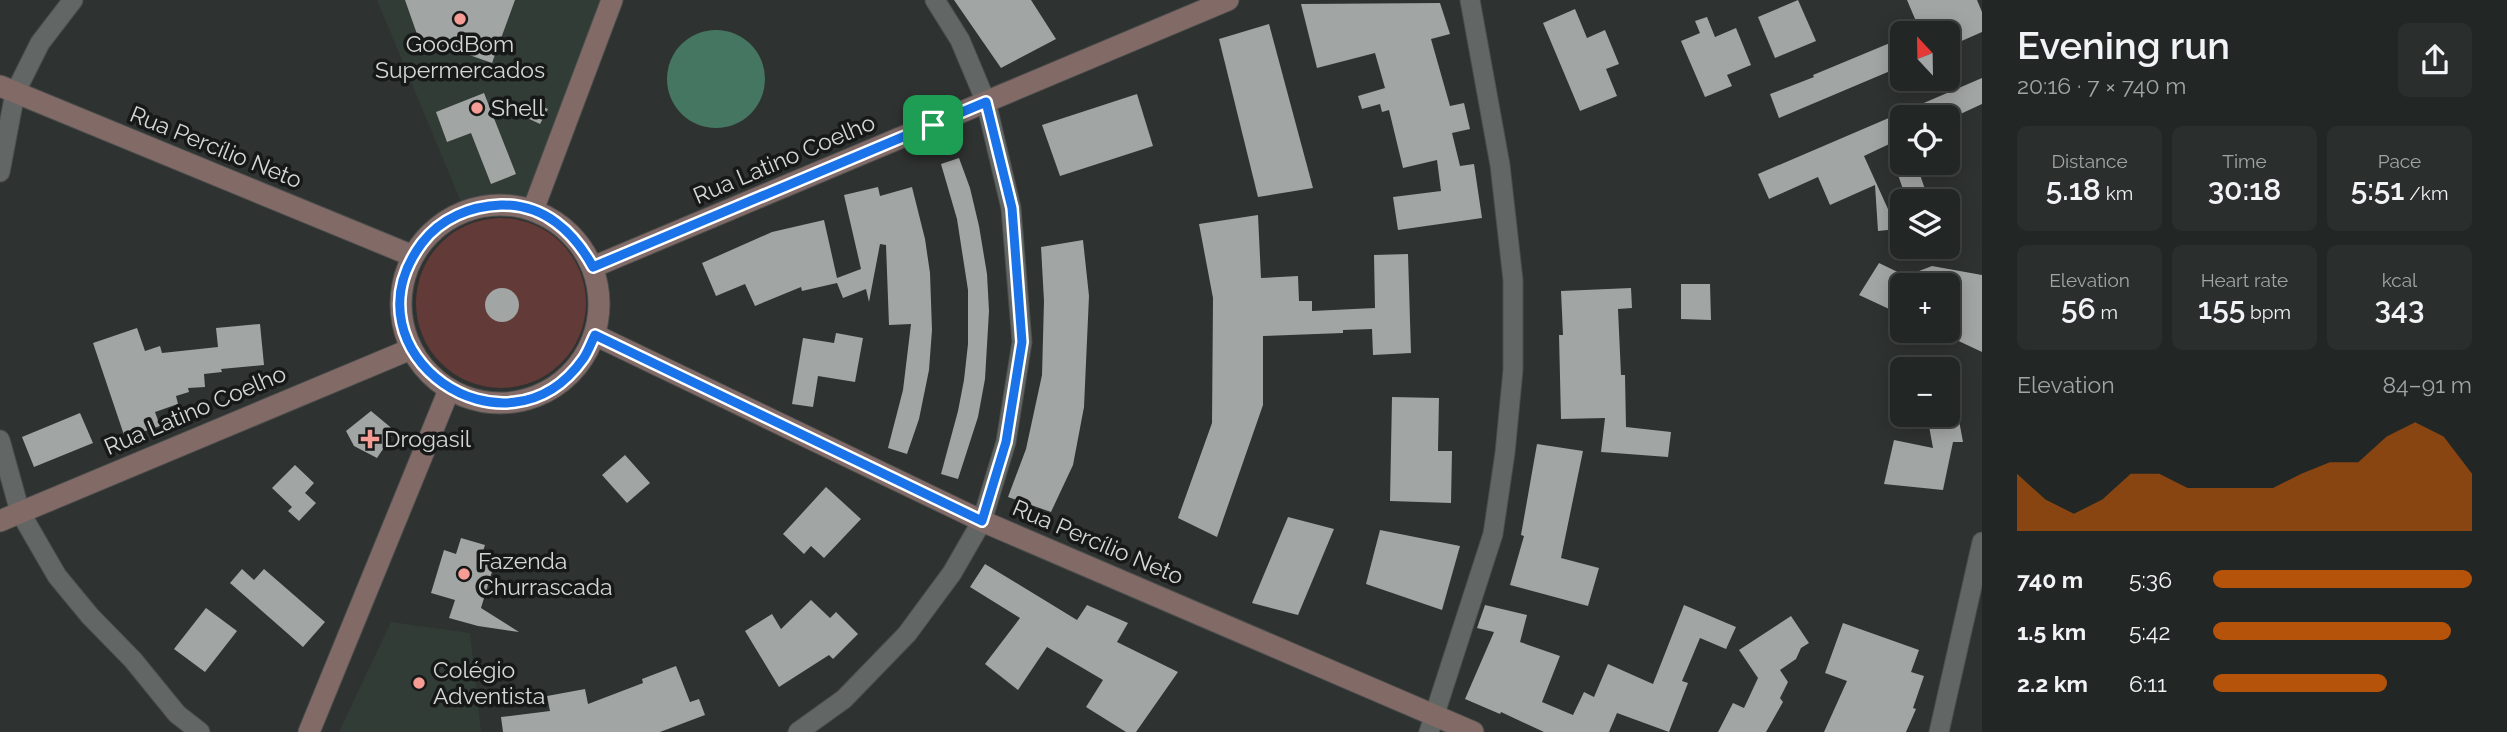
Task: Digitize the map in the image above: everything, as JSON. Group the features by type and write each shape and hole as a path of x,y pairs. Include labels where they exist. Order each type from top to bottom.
{"main road":[{"path":"533,210 612,0"},
{"name":"Rua Latino Coelho","path":"593,267 1228,0"},
{"name":"Rua Percílio Neto","path":"8,90 413,256"},
{"path":"498,205 533,210 552,219 569,232 583,248 593,267 600,301 595,335 583,358 567,377 547,392 523,401 498,403 472,399 449,390 421,365 411,349 402,321 401,292 413,256 435,230 464,211 498,205"},
{"name":"Rua Percílio Neto","path":"595,335 982,521 1432,724 1473,732"},
{"name":"Rua Latino Coelho","path":"0,521 411,349"},
{"path":"309,732 449,390"}],"street":[{"path":"0,173 8,90 73,0"},
{"path":"798,732 844,699 907,634 952,573 982,521 1006,442 1022,342 1012,208 986,102 960,40 934,0"},
{"path":"1432,724 1493,534 1505,453 1513,370 1513,280 1500,165 1470,0"},
{"path":"0,440 20,512 57,576 90,616 133,660 177,714 200,732"},
{"path":"1939,732 1982,542"}],"shaded area":[{"path":"377,0 606,0 531,204 510,199 461,202"},
{"path":"716,30 735,33 751,44 762,60 765,79 762,98 751,114 735,125 716,128 697,125 681,114 670,98 667,79 670,60 681,44 697,33"},
{"path":"501,218 533,225 561,243 579,271 586,303 579,335 561,363 533,381 501,388 469,381 441,363 423,335 416,303 423,271 441,243 469,225"},
{"name":"Colégio Adventista","path":"391,622 470,633 481,732 339,732"}],"building":[{"name":"GoodBom Supermercados","path":"405,0 515,0 492,63 418,37"},
{"path":"954,0 1031,0 1056,39 1001,68"},
{"path":"1798,0 1816,41 1775,58 1758,17"},
{"path":"1907,0 1977,0 1982,12 1982,32 1960,42 1960,21 1916,21"},
{"path":"1440,3 1450,34 1431,39 1450,106 1464,103 1470,129 1452,133 1460,166 1474,164 1482,218 1398,230 1393,197 1441,191 1437,160 1403,168 1389,110 1382,112 1380,104 1362,109 1358,96 1385,88 1375,53 1317,68 1301,4"},
{"path":"1575,9 1587,38 1605,30 1619,64 1606,69 1617,96 1580,111 1543,23"},
{"path":"1707,17 1715,37 1736,28 1751,65 1727,75 1732,86 1705,97 1681,41 1700,33 1695,21"},
{"path":"1269,24 1313,188 1258,197 1219,39"},
{"path":"1890,43 1890,71 1779,118 1770,94 1814,77 1813,75"},
{"path":"1982,78 1982,104 1960,114 1960,105 1919,105 1952,91 1960,91 1960,87"},
{"path":"484,93 516,174 491,184 471,133 447,142 436,112"},
{"path":"1137,94 1153,146 1060,176 1042,125"},
{"path":"530,101 548,109 540,124 523,116"},
{"path":"1890,117 1890,144 1864,156 1890,214 1890,230 1878,231 1875,185 1830,205 1818,177 1769,199 1758,174"},
{"path":"959,158 979,226 987,274 989,311 985,379 978,417 958,479 941,474 964,380 968,344 968,290 957,219 941,164"},
{"path":"1898,175 1920,175 1925,189 1903,189"},
{"path":"878,187 880,196 912,187 930,273 932,330 929,370 919,419 907,454 888,448 903,390 911,324 889,325 886,245 880,244 869,302 866,289 843,298 837,283 802,291 801,287 755,306 745,284 716,296 702,263 772,232 824,220 837,278 861,269 844,195"},
{"path":"1258,215 1261,278 1298,276 1299,301 1312,301 1312,311 1375,308 1374,255 1408,254 1411,353 1373,355 1372,329 1343,330 1343,333 1263,336 1263,405 1217,537 1178,518 1212,423 1213,298 1199,224"},
{"path":"1083,240 1089,296 1084,407 1073,465 1051,512 1008,497 1026,449 1042,375 1044,301 1041,247"},
{"path":"1879,263 1900,273 1890,273 1890,309 1859,295"},
{"path":"1932,266 1982,275 1982,352 1960,342 1960,273 1914,273"},
{"path":"1681,284 1710,284 1711,320 1681,319"},
{"path":"502,288 514,293 519,305 514,317 502,322 490,317 485,305 490,293"},
{"path":"1631,288 1632,308 1618,309 1621,375 1625,375 1626,427 1671,432 1668,457 1601,452 1605,418 1561,419 1561,291"},
{"path":"260,324 264,365 221,369 222,372 204,374 205,387 188,388 189,392 176,396 178,404 155,412 160,426 125,438 93,343 137,328 145,351 160,346 162,353 218,347 216,328"},
{"path":"836,333 863,338 855,382 818,376 813,407 792,404 803,338 834,343"},
{"path":"1392,397 1439,398 1438,451 1452,451 1451,503 1390,501"},
{"name":"Drogasil","path":"371,411 395,431 377,458 354,446 346,431"},
{"path":"80,413 93,443 34,467 22,437"},
{"path":"1960,426 1963,442 1953,442 1943,490 1884,484 1894,440 1933,448 1929,427"},
{"path":"1537,444 1583,451 1561,558 1599,568 1588,606 1510,585 1524,536 1521,535"},
{"path":"625,455 650,483 627,503 602,475"},
{"path":"295,465 314,483 305,493 316,503 299,521 288,511 292,507 272,488"},
{"path":"826,487 861,519 824,558 811,546 804,554 783,534"},
{"path":"1288,517 1334,529 1298,615 1252,603"},
{"path":"1380,530 1460,546 1442,610 1366,584"},
{"name":"Fazenda Churrascada","path":"461,538 485,545 483,551 497,555 481,608 519,632 478,626 449,618 455,600 431,593 444,550 456,554"},
{"path":"985,564 1077,620 1087,605 1128,623 1117,642 1178,672 1136,732 1126,732 1086,707 1103,680 1047,647 1018,690 985,664 1020,618 970,587"},
{"path":"242,569 254,580 264,569 325,622 303,647 230,583"},
{"path":"811,600 830,618 836,612 858,634 833,659 829,655 779,687 745,631 772,614 781,629"},
{"path":"1485,605 1527,615 1520,642 1560,656 1542,702 1573,715 1584,692 1594,697 1608,664 1653,684 1684,605 1736,627 1726,649 1700,638 1682,681 1688,683 1669,732 1617,713 1609,732 1544,732 1465,699 1494,632 1477,628"},
{"path":"206,608 237,631 205,672 174,649"},
{"path":"1791,616 1809,643 1801,648 1796,659 1780,670 1788,682 1780,698 1783,702 1766,732 1718,732 1733,703 1744,708 1758,678 1739,650"},
{"path":"1843,623 1919,650 1911,672 1924,676 1913,708 1916,709 1906,732 1824,732 1847,681 1825,673"},
{"path":"676,666 690,702 699,699 705,715 660,732 503,732 501,717 550,711 547,696 585,689 588,704 643,683 642,679"}],"place":[{"name":"GoodBom Supermercados","path":"460,19"},
{"name":"Shell","path":"477,108"},
{"name":"Drogasil","path":"370,439"},
{"name":"Fazenda Churrascada","path":"464,574"},
{"name":"Colégio Adventista","path":"419,683"}],"route":[{"path":"986,102 1012,208 1022,342 1006,442 982,521 595,335 583,358 567,377 547,392 523,401 498,403 472,399 449,390 421,365 411,349 401,312 405,274 413,256 427,237 444,222 464,211 510,205 533,210 552,219 569,232 583,248 593,267 933,125 986,102"}]}
